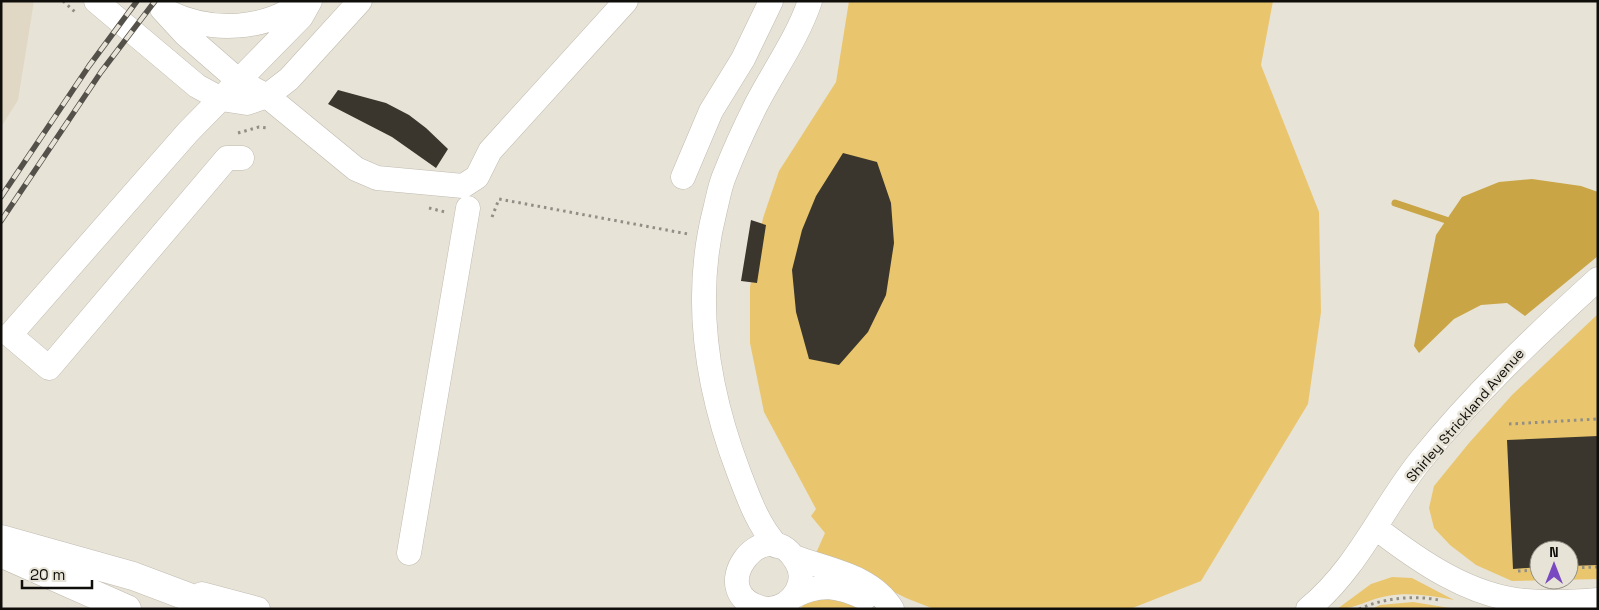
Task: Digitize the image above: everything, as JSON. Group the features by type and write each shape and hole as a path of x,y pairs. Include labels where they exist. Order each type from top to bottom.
{"highway":[{"path":"1,539 133,576 221,609"},
{"path":"1,553 127,609"}],"street":[{"path":"96,1 188,79 221,99 247,103 267,96 289,79 360,1"},
{"path":"304,1 275,17 249,24 216,27 191,22 162,9 185,34 239,81 267,96 356,169 377,178 464,186 477,177 490,151 626,1"},
{"path":"242,158 227,158 49,368 10,335 188,132 301,17 310,1"},
{"path":"683,177 711,111 743,59 771,1"},
{"path":"794,596 801,576 799,566 763,538 759,520 733,456 709,372 703,307 708,237 724,176 756,105 802,25 810,1"},
{"path":"408,553 468,208"},
{"name":"Shirley Strickland Avenue","path":"1308,609 1346,571 1412,473 1444,434 1521,349 1598,279"},
{"path":"1376,528 1409,553 1450,578 1486,593 1524,601 1598,600"},
{"path":"884,609 863,597 831,587 816,586 794,596 787,603 768,609 751,604 739,589 737,580 740,562 746,555 776,550 841,572 868,585 884,597 892,609"},
{"path":"133,576 258,609"}],"path":[{"path":"235,134 259,127 278,131"},
{"path":"492,219 499,199 708,237"},
{"path":"1509,424 1598,420"},
{"path":"1579,568 1598,567"},
{"path":"1518,571 1529,570"},
{"path":"1359,609 1388,600 1427,598 1445,601"}],"shaded area":[{"path":"1,1 34,1 18,100 1,127"},
{"path":"849,1 1273,1 1261,65 1319,212 1321,312 1308,404 1201,581 1130,609 934,609 906,598 816,553 825,533 811,516 816,509 764,412 750,343 750,287 763,218 779,171 836,82"},
{"path":"1532,179 1581,186 1598,192 1598,256 1525,316 1507,303 1481,305 1454,319 1419,353 1414,346 1436,235 1462,197 1499,182"},
{"path":"1598,314 1598,579 1579,580 1579,540 1529,540 1529,581 1512,581 1476,565 1450,545 1434,528 1429,508 1434,486 1512,395"},
{"path":"1392,577 1412,578 1454,600 1404,594 1380,597 1344,609 1337,609 1371,584"},
{"path":"819,596 871,606 873,609 800,609 809,599"},
{"path":"1413,602 1456,609 1372,609 1380,605"}],"building":[{"path":"338,90 386,103 409,115 426,128 448,149 436,168 392,137 328,104"},
{"path":"843,153 877,162 891,203 894,243 886,295 868,332 839,365 809,359 796,312 792,270 802,230 816,196"},
{"path":"751,220 766,225 757,283 741,281"},
{"path":"1598,436 1598,565 1579,566 1579,540 1529,540 1529,568 1513,569 1507,440"}],"waterway":[{"path":"1395,203 1446,220"}],"railway":[{"path":"1,197 89,66 137,1"},
{"path":"1,221 101,72 155,1"}]}
